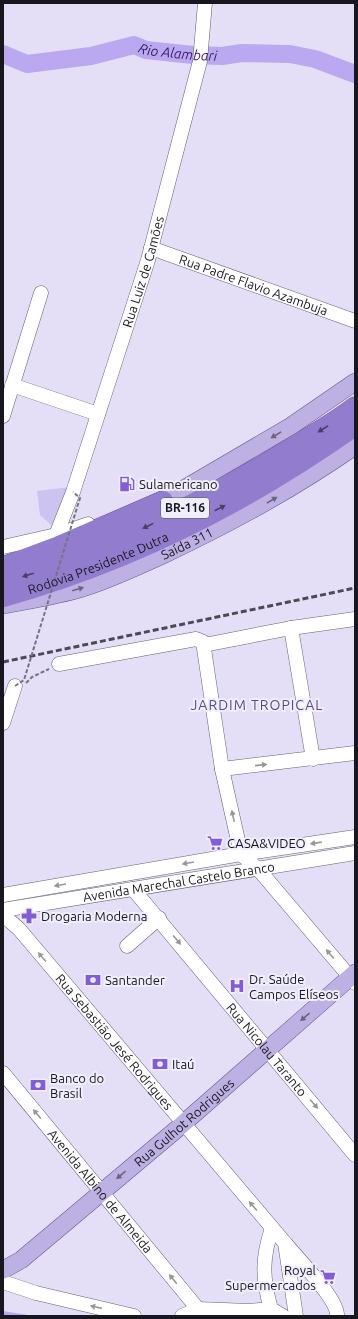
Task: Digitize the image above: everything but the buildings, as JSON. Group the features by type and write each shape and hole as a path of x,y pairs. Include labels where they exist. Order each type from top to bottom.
{"highway":[{"name":"Rodovia Presidente Dutra","path":"3,582 44,569 128,536 221,490 355,407"},
{"name":"Rodovia Presidente Dutra","path":"3,597 131,552 183,528 284,472 355,426"},
{"path":"3,567 59,546 163,501"}],"main road":[{"path":"163,501 291,426 355,382"},
{"name":"Saída 311","path":"3,605 40,599 86,587 139,565 251,512 323,468 355,446"},
{"name":"Rua Gulhot Rodrigues","path":"5,1273 353,978"}],"street":[{"name":"Rua Luiz de Camões","path":"56,534 74,492 151,248 200,62 205,3"},
{"name":"Rua Padre Flavio Azambuja","path":"151,248 355,321"},
{"path":"3,416 41,293"},
{"path":"12,385 98,414"},
{"path":"3,547 56,534 163,501"},
{"path":"3,561 36,549 45,544 56,534"},
{"path":"59,664 355,619"},
{"path":"291,628 313,759"},
{"path":"200,642 222,770 241,854 259,870 353,978"},
{"path":"3,723 15,686"},
{"path":"222,770 355,753"},
{"name":"Avenida Marechal Castelo Branco","path":"3,895 241,854 355,837"},
{"name":"Avenida Marechal Castelo Branco","path":"3,910 259,870 355,853"},
{"name":"Rua Nicolau Taranto","path":"133,889 159,918 355,1155"},
{"name":"Rua Sebastião Jesé Rodrigues","path":"3,915 19,929 182,1124 327,1293 335,1307 337,1316"},
{"path":"127,946 159,918"},
{"name":"Avenida Albino de Almeida","path":"3,1073 198,1309"},
{"path":"271,1309 264,1285 264,1262 265,1250 272,1228"},
{"path":"285,1243 296,1316"},
{"path":"5,1273 36,1293 134,1316"},
{"path":"182,1316 198,1309 249,1311 271,1309 283,1316"}],"path":[{"path":"15,686 24,680 80,498 74,492"},
{"path":"15,686 24,685 32,677 59,664"}],"shaded area":[{"path":"70,487 56,529 40,515 37,491"},
{"path":"3,1311 34,1316 3,1316"}],"waterway":[{"name":"Rio Alambari","path":"3,54 27,64 91,56 134,45 146,50 193,55 222,56 242,53 290,54 315,59 355,74"}],"railway":[{"path":"3,662 355,588"}],"place":[{"name":"Sulamericano","path":"127,484"},
{"name":"CASA&VIDEO","path":"215,843"},
{"name":"Drogaria Moderna","path":"29,916"},
{"name":"Santander","path":"93,980"},
{"name":"Dr. Saúde Campos Elíseos","path":"237,986"},
{"name":"Itaú","path":"160,1064"},
{"name":"Banco do Brasil","path":"38,1085"},
{"name":"Royal Supermercados","path":"328,1277"}],"district":[{"name":"JARDIM TROPICAL","path":"257,705"}]}
